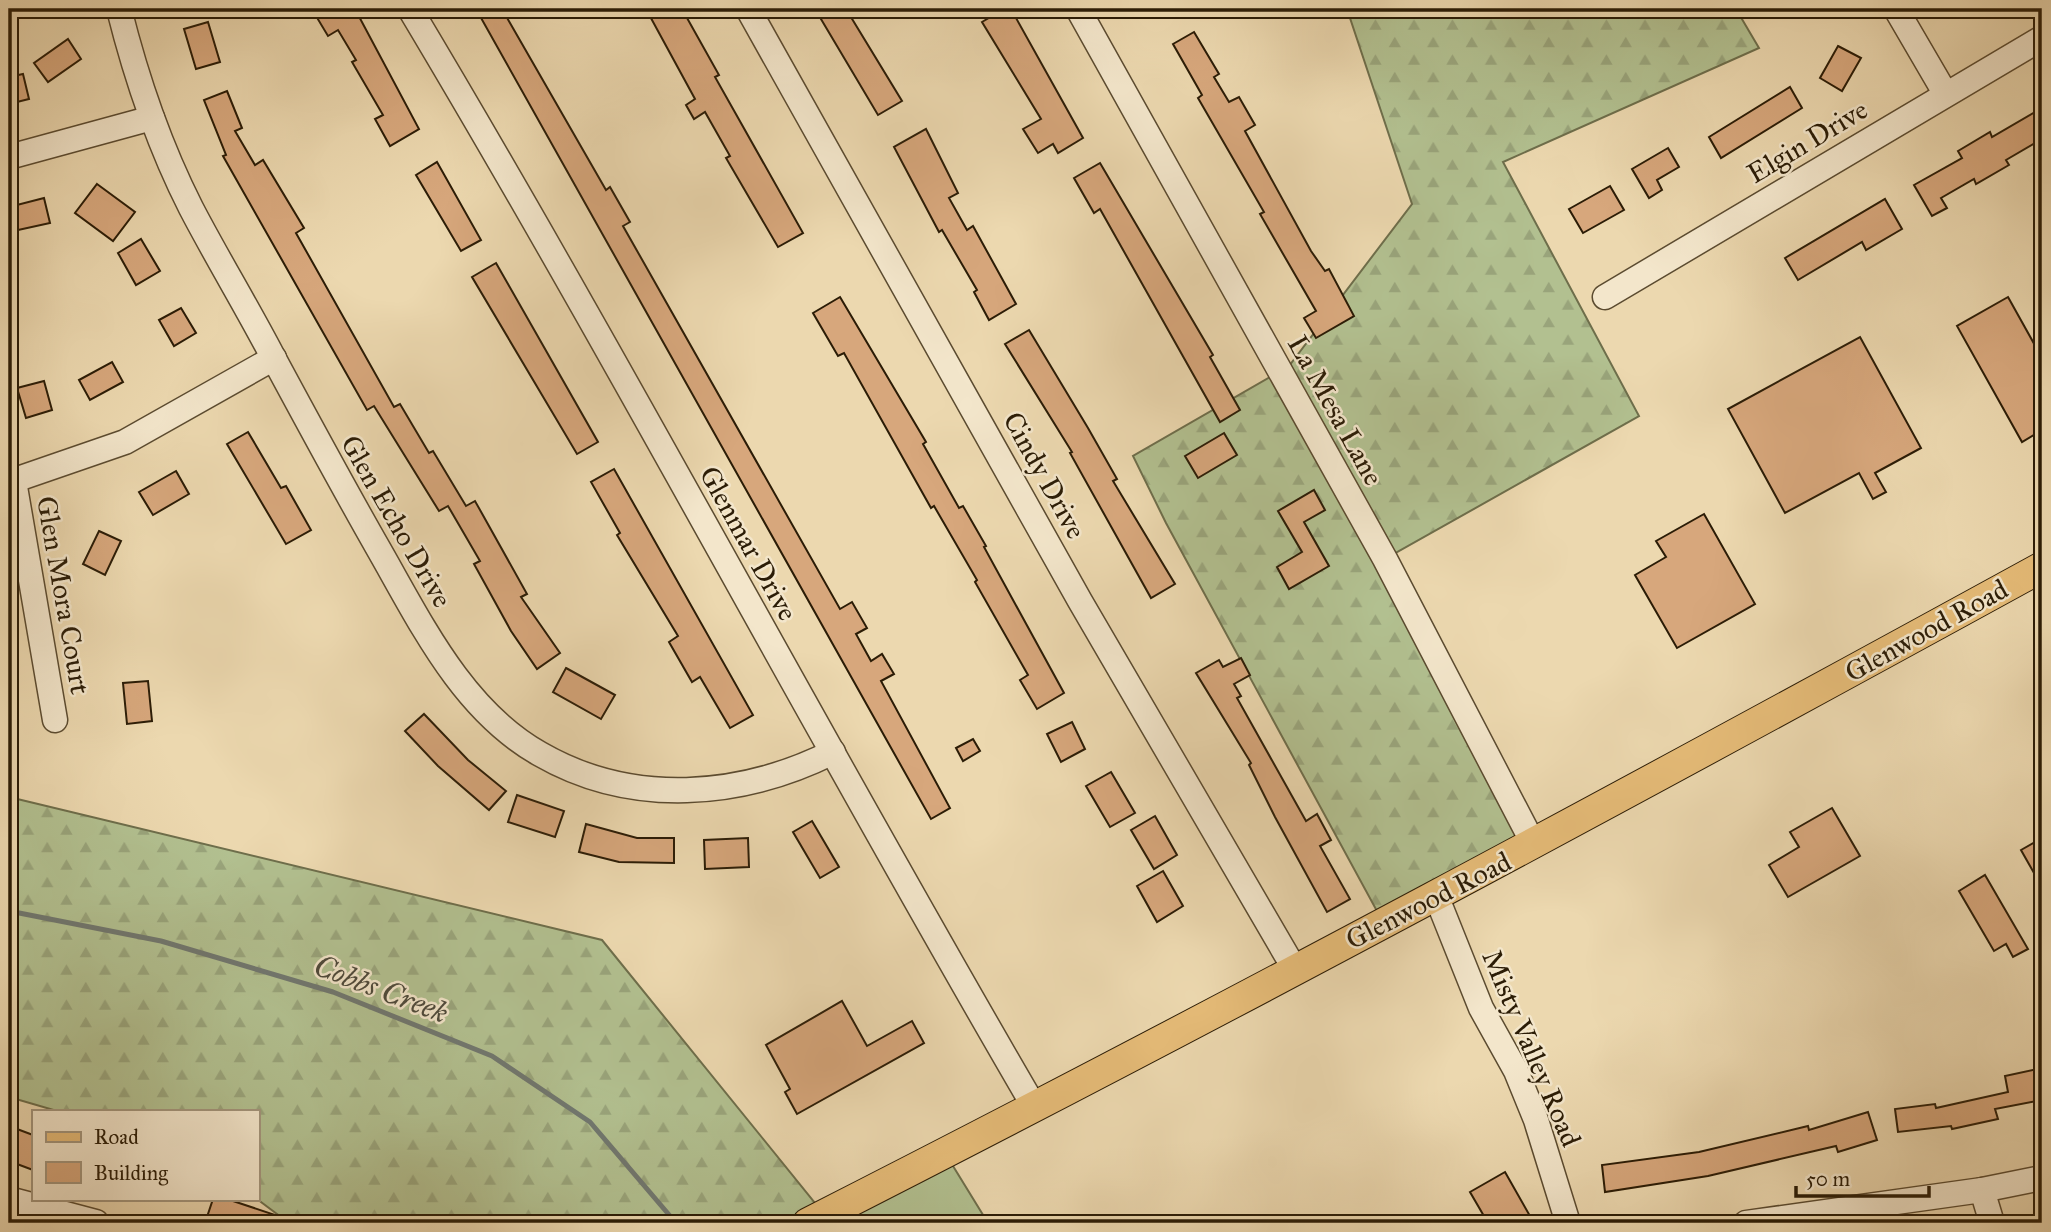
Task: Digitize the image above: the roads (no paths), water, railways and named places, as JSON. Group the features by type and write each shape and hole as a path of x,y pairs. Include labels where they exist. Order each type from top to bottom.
{"main road":[{"name":"Glenwood Road","path":"808,1223 1035,1108 1294,968 1437,898 2042,567"}],"street":[{"name":"Glen Echo Drive","path":"119,9 152,118 190,206 274,358 303,417 408,601 455,676 507,730 540,755 636,790 696,792 793,772 833,752"},
{"name":"Glenmar Drive","path":"410,9 501,162 833,752 899,876 1035,1108"},
{"name":"Cindy Drive","path":"748,9 1080,601 1294,968"},
{"name":"La Mesa Lane","path":"1079,9 1385,559 1534,845"},
{"path":"1896,9 1945,93"},
{"name":"Elgin Drive","path":"1605,297 1945,93 2042,38"},
{"path":"9,157 152,118"},
{"path":"12,482 125,442 274,358"},
{"name":"Glen Mora Court","path":"12,482 55,720"},
{"name":"Misty Valley Road","path":"1437,898 1481,1008 1516,1071 1536,1120 1568,1223"},
{"path":"1746,1223 1982,1190 2042,1178"},
{"path":"1982,1190 1992,1223"},
{"path":"9,1199 97,1223"}],"waterway":[{"name":"Cobbs Creek","path":"9,911 161,941 333,992 492,1056 590,1122 676,1223"}]}
